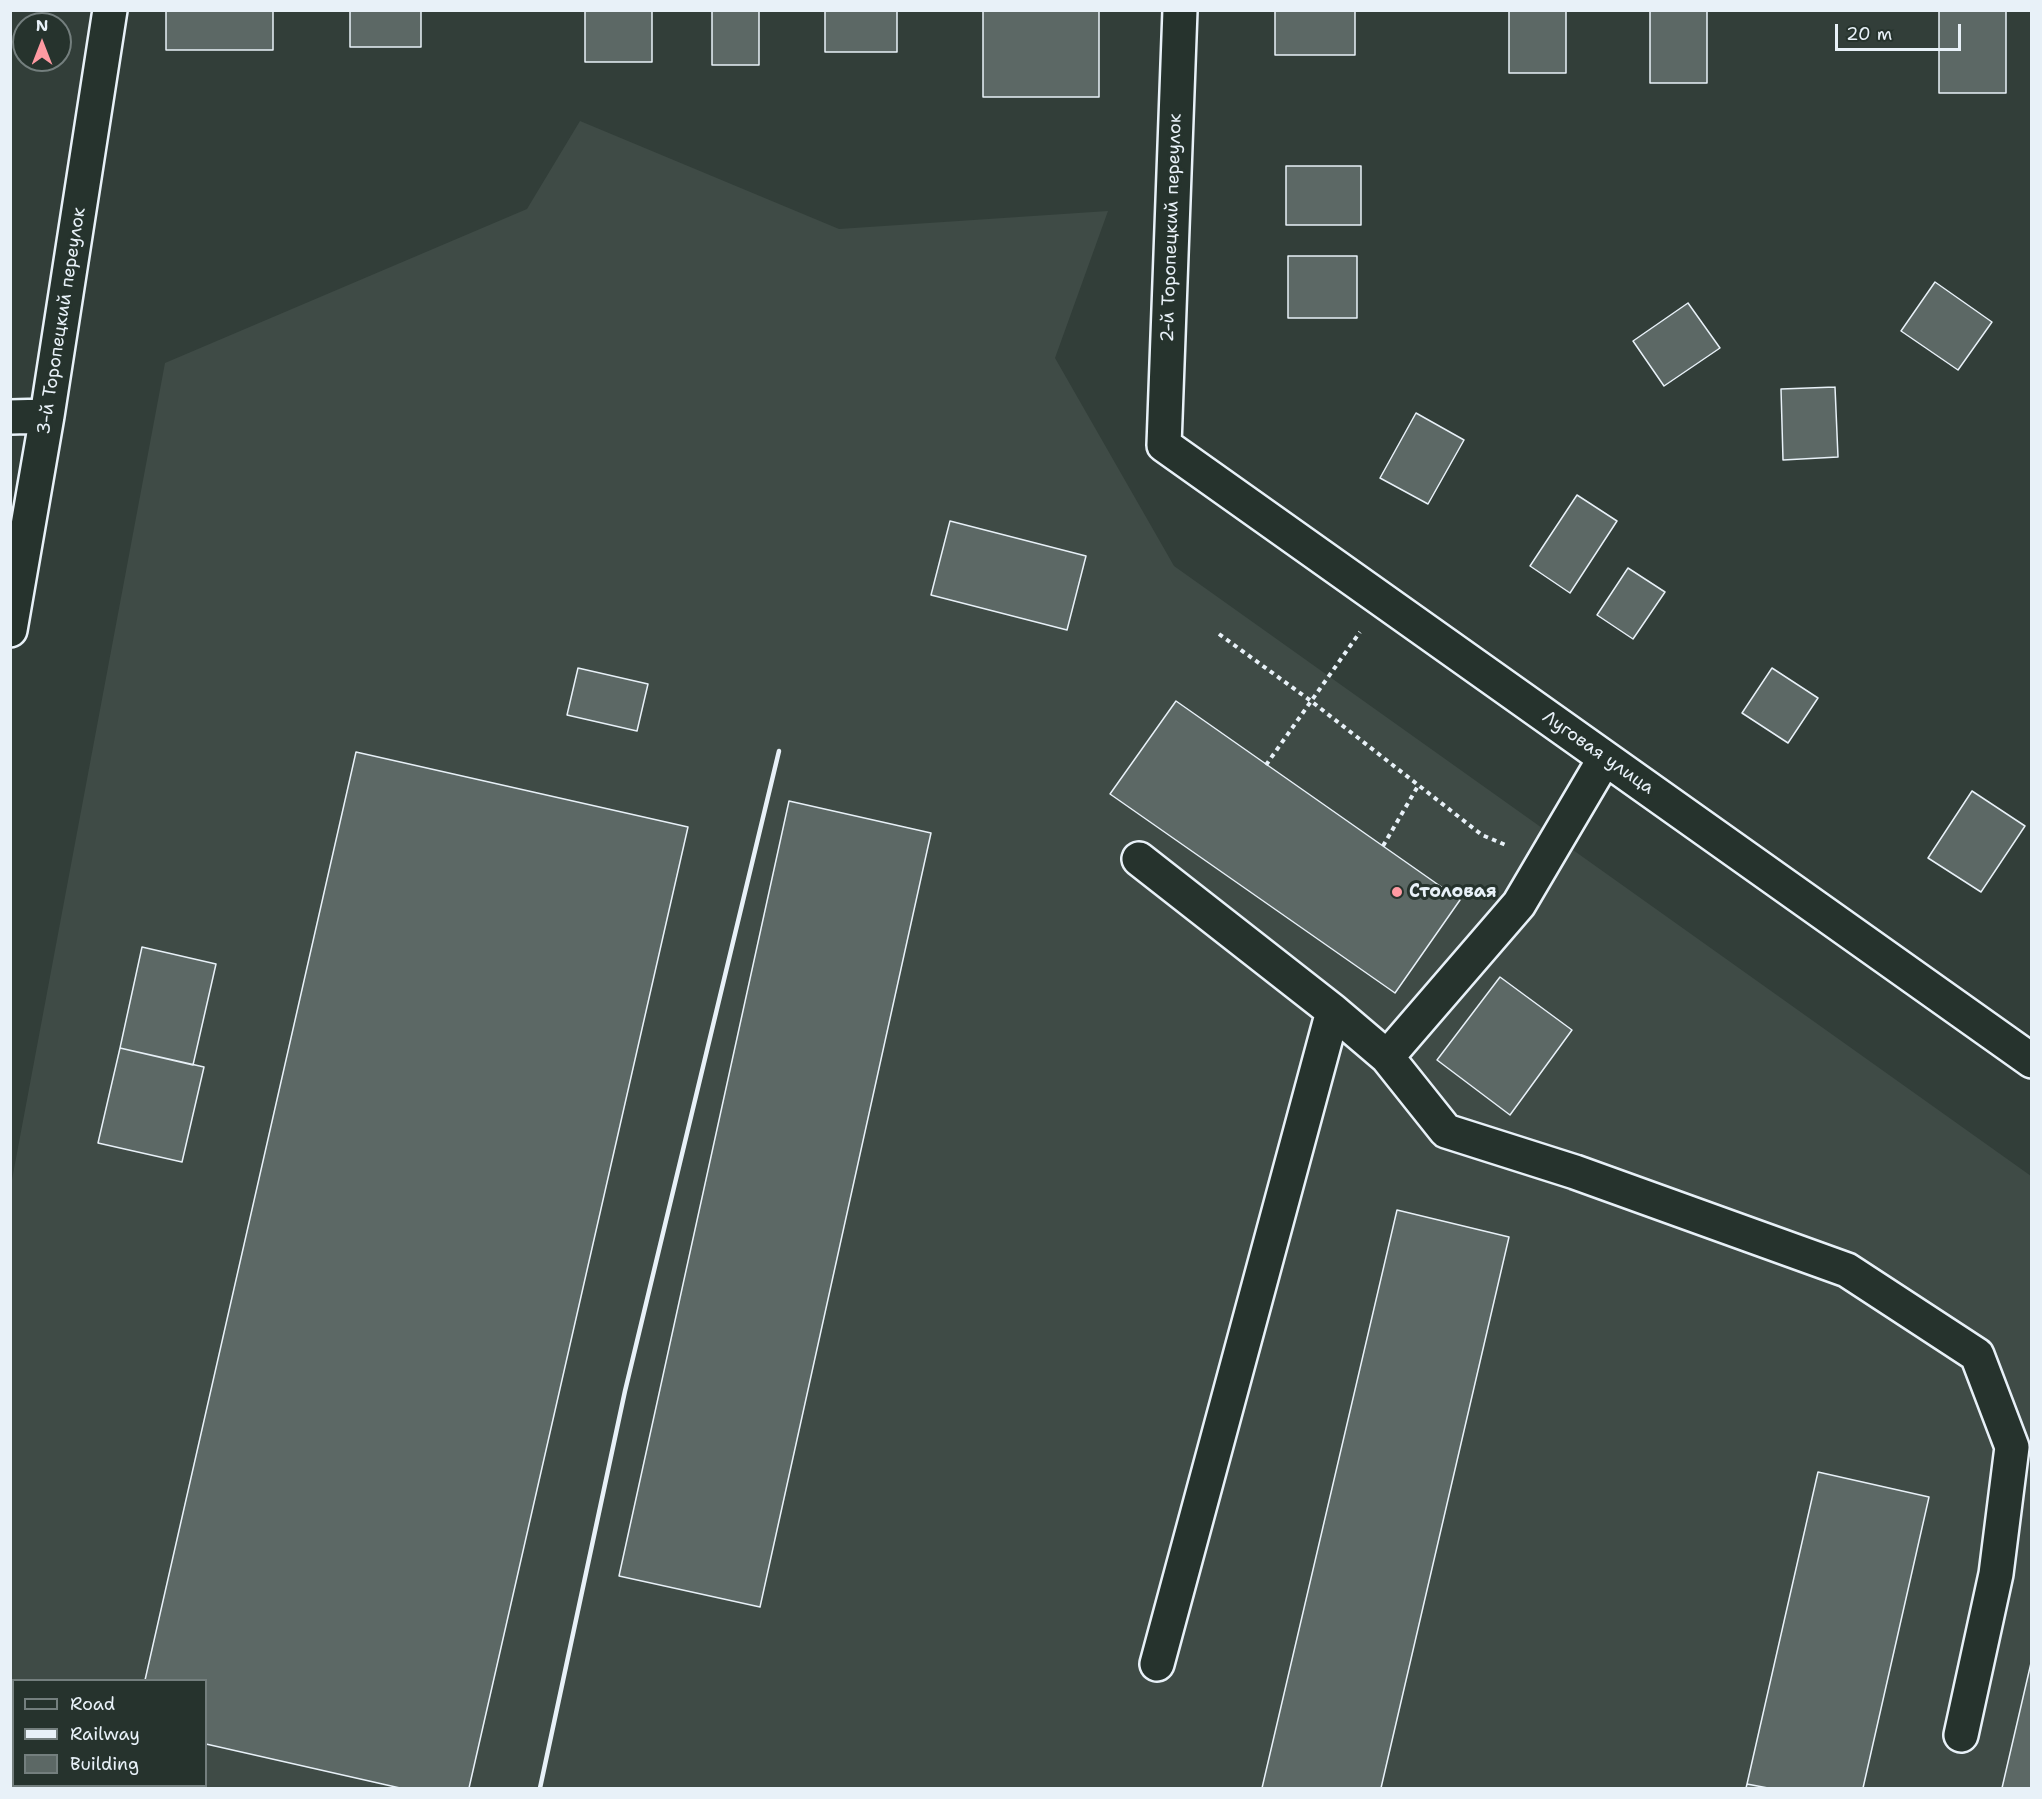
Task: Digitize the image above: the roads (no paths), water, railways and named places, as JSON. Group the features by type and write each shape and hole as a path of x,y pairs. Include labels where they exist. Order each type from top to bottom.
{"street":[{"name":"3-й Торопецкий переулок","path":"10,630 47,416 110,10"},
{"name":"2-й Торопецкий переулок","path":"1164,445 1180,10"},
{"path":"10,417 47,416"},
{"name":"Луговая улица","path":"1164,445 2031,1061"},
{"path":"1387,1057 1519,904 1605,758"},
{"path":"1139,859 1333,1011 1387,1057 1446,1131 1575,1172 1847,1270 1977,1355 2012,1447 1995,1574 1961,1734"},
{"path":"1157,1664 1333,1011"}],"railway":[{"path":"540,1788 625,1391 779,751"}],"place":[{"name":"Столовая","path":"1397,892"}]}
